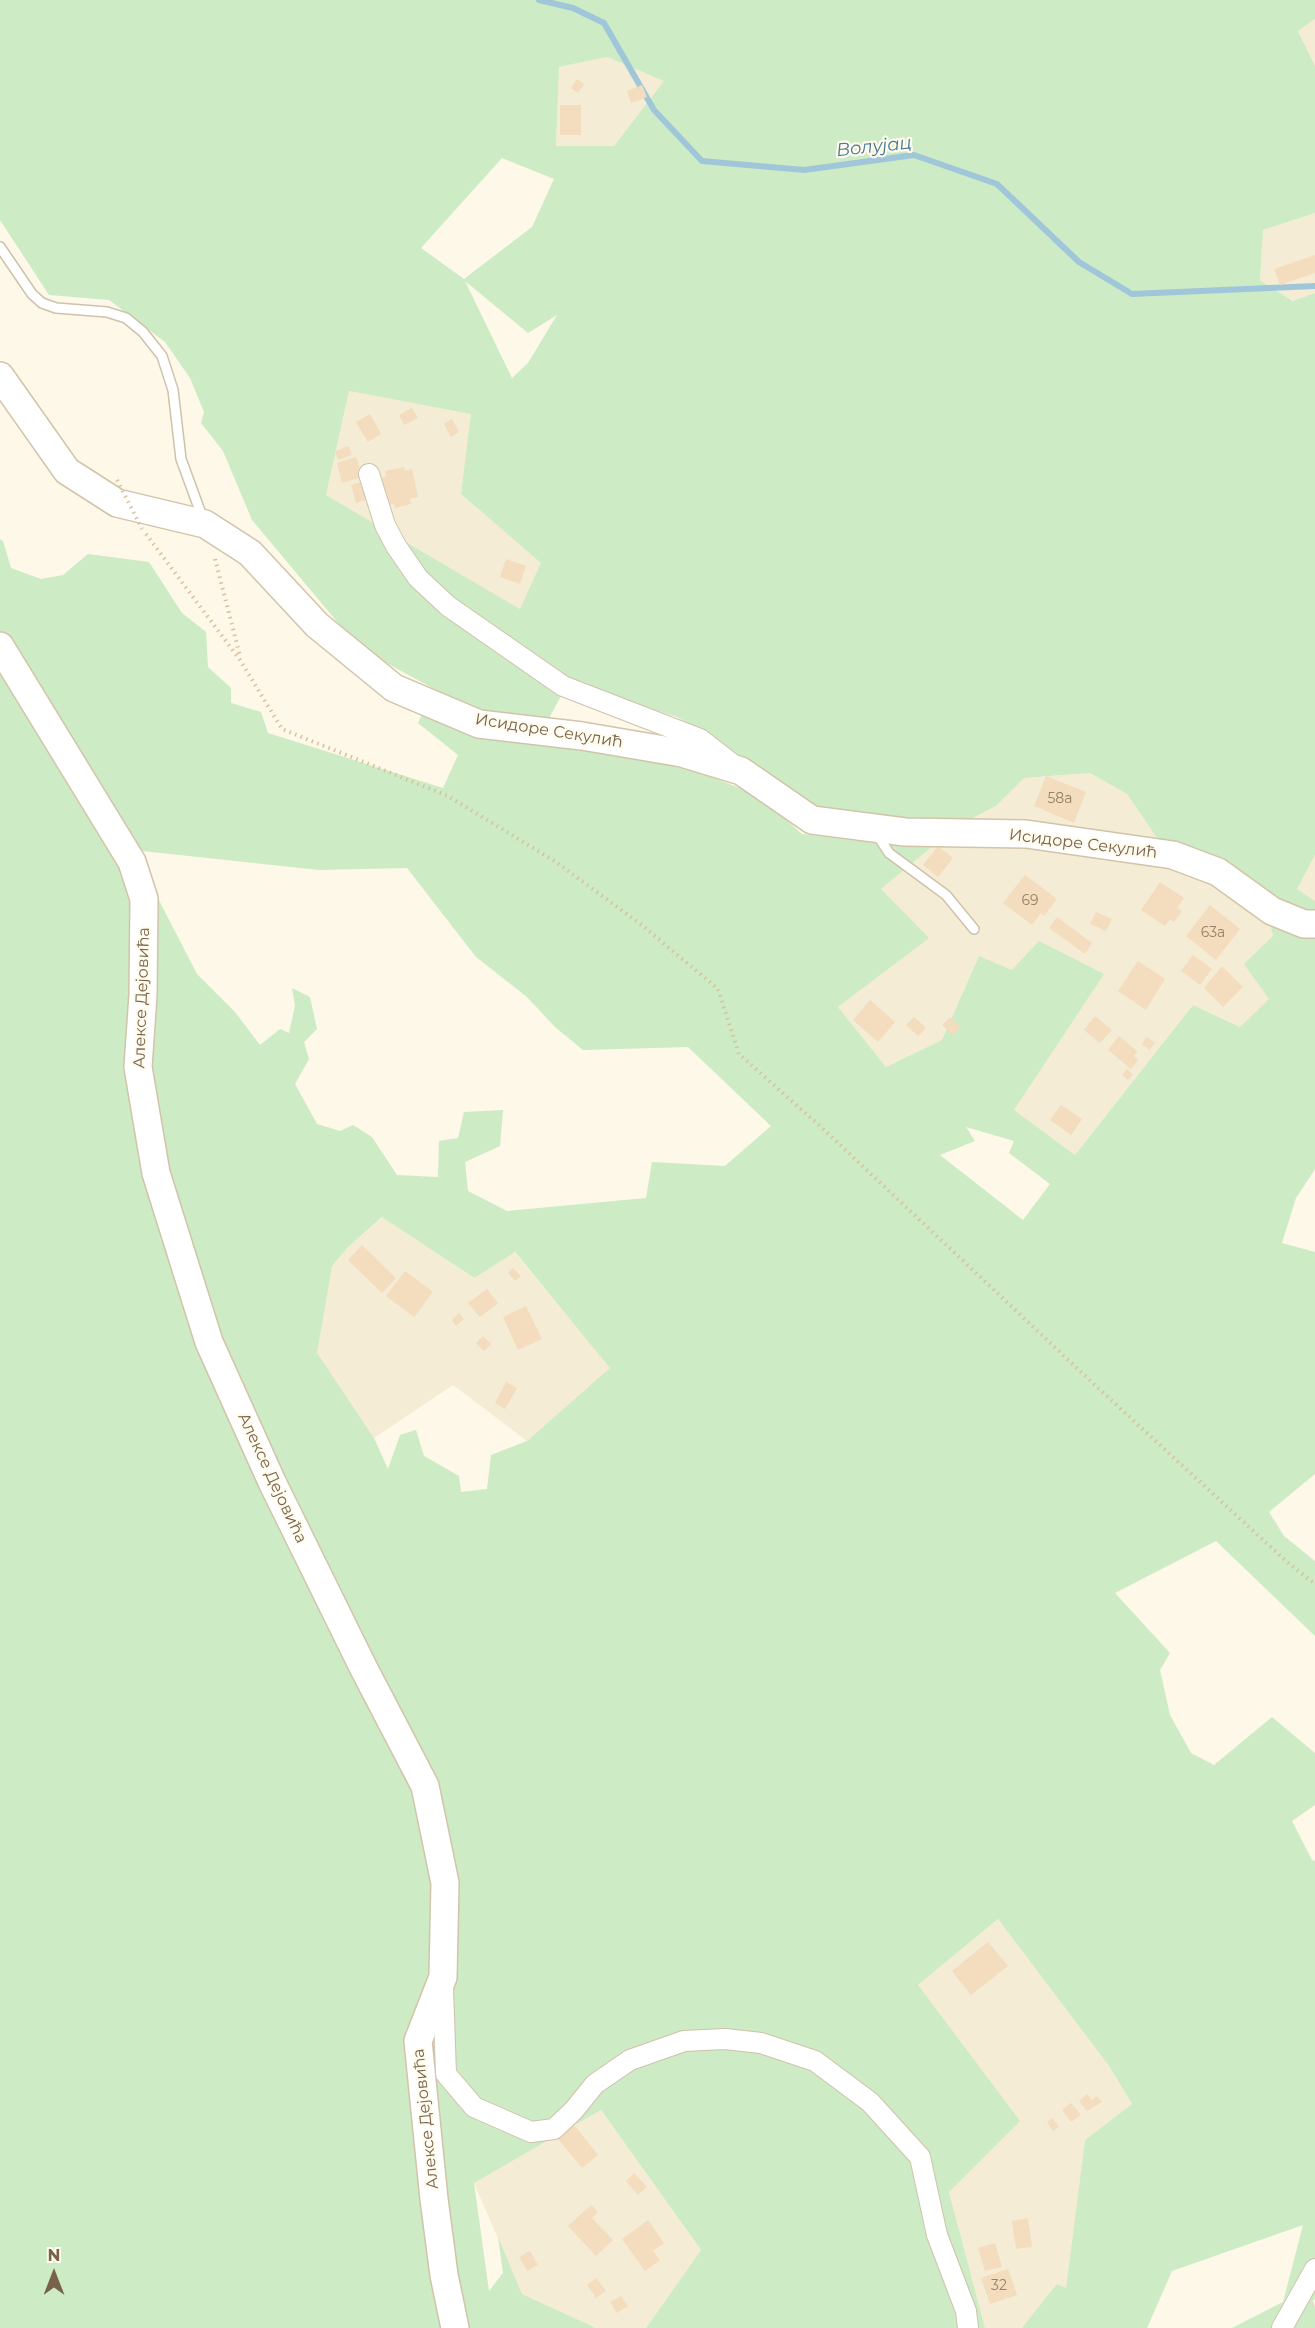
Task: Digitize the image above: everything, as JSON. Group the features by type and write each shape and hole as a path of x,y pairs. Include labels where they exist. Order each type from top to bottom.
{"street":[{"path":"0,376 67,471 117,503 205,524"},
{"name":"Исидоре Секулић","path":"369,474 386,525 396,546 418,578 448,606 563,686 700,739 741,771 812,820 905,832 1026,834 1173,855 1218,872 1272,911 1304,924 1315,924"},
{"name":"Исидоре Секулић","path":"205,524 250,553 317,625 394,688 479,723 582,736 682,753 741,771"},
{"name":"Алексе Дејовића","path":"0,646 132,862 144,899 143,995 138,1067 156,1173 209,1342 272,1482 363,1667 425,1786 445,1883 442,1977 418,2041 435,2210 444,2275 455,2328"},
{"path":"442,1977 446,2074 474,2107 531,2132 554,2129 574,2110 595,2084 630,2060 684,2041 724,2039 761,2043 815,2061 870,2102 920,2157 937,2235 966,2311 968,2328"},
{"path":"1282,2328 1315,2269"}],"lane":[{"path":"0,247 32,294 42,303 56,308 107,312 126,318 143,332 162,356 173,390 181,459 205,524"},
{"path":"873,828 889,853 946,896 974,928"}],"path":[{"path":"117,480 142,529 240,660 282,729 448,796 556,862 644,926 718,989 739,1054 821,1127 1114,1403 1287,1562 1315,1584"},
{"path":"205,524 240,660"}],"shaded area":[{"path":"1315,19 1315,66 1298,31"},
{"path":"607,57 665,81 614,146 556,146 559,67"},
{"path":"1315,213 1315,293 1294,301 1260,280 1263,230"},
{"path":"349,391 472,414 461,494 542,563 520,609 326,495"},
{"path":"1090,773 1127,794 1159,841 1264,896 1273,936 1269,999 1240,1027 1193,1005 1075,1155 1014,1110 1103,974 1012,970 979,956 942,1040 886,1067 838,1007 928,938 881,889 957,826 996,806 1023,778"},
{"path":"1315,855 1315,901 1297,889"},
{"path":"383,1217 473,1278 514,1252 611,1368 527,1441 453,1385 374,1438 316,1353 332,1266 347,1248"},
{"path":"998,1919 1109,2066 1132,2104 1085,2140 1066,2290 1028,2328 985,2328 949,2192 918,1985"},
{"path":"601,2110 701,2250 646,2328 596,2328 522,2294 474,2183"}],"green space":[{"path":"0,0 1315,0 1315,19 1298,31 1315,66 1315,213 1263,230 1260,280 1293,301 1315,293 1315,855 1297,889 1315,901 1315,1169 1296,1198 1282,1243 1315,1252 1315,1474 1269,1512 1284,1536 1315,1561 1315,1636 1216,1541 1115,1593 1170,1653 1160,1670 1170,1715 1191,1753 1214,1765 1272,1717 1315,1753 1315,1805 1292,1821 1312,1860 1315,1861 1315,2299 1313,2301 1315,2328 1232,2328 1283,2302 1303,2225 1172,2271 1147,2328 1022,2328 1057,2284 1066,2288 1085,2140 1132,2104 1109,2066 998,1919 918,1985 1020,2121 949,2192 985,2328 646,2328 701,2250 601,2110 474,2183 489,2291 503,2273 498,2237 522,2294 596,2328 0,2328 0,539 3,541 11,568 41,579 63,575 88,554 149,562 182,613 206,632 208,667 231,688 231,703 261,712 268,733 443,788 458,755 418,723 424,710 490,737 672,762 758,795 802,834 857,841 954,827 807,804 707,734 677,717 568,683 548,720 471,709 359,648 252,520 223,451 201,423 204,412 190,378 165,342 109,300 49,295 0,220","holes":["607,57 664,81 614,146 556,146 559,67","502,158 554,179 532,227 464,279 421,248","465,281 528,333 557,315 528,363 512,378","349,391 471,414 461,494 541,563 520,609 326,495","1090,773 1127,794 1159,841 1263,896 1273,936 1244,964 1269,999 1240,1027 1193,1005 1075,1155 1014,1110 1104,974 1039,941 1012,970 979,956 942,1040 886,1067 838,1007 929,938 881,889 957,826 996,806 1024,778","133,850 319,870 407,868 476,957 527,997 555,1027 583,1050 688,1047 771,1126 725,1166 652,1162 646,1198 507,1211 468,1191 465,1162 500,1146 503,1110 464,1112 458,1138 439,1141 438,1177 397,1175 372,1137 353,1125 340,1131 317,1124 295,1084 309,1059 304,1042 317,1029 310,997 292,988 295,1006 289,1033 280,1029 260,1045 235,1012 197,974","966,1127 1014,1141 1009,1153 1050,1184 1023,1220 940,1155 975,1141","382,1217 474,1278 515,1252 610,1368 527,1441 491,1455 487,1489 461,1492 459,1476 424,1456 416,1430 400,1435 388,1469 374,1438 317,1353 332,1266 347,1248"]}],"building":[{"path":"577,79 584,84 578,93 571,88"},
{"path":"642,85 647,97 631,103 627,91"},
{"path":"560,105 581,105 581,135 560,135"},
{"path":"1315,255 1315,273 1280,285 1274,269"},
{"path":"412,408 418,418 404,425 399,415"},
{"path":"370,414 381,434 368,442 356,422"},
{"path":"452,419 459,432 451,437 444,424"},
{"path":"349,446 352,455 338,460 335,451"},
{"path":"356,457 362,477 342,483 337,463"},
{"path":"404,467 405,471 412,469 418,497 410,499 411,504 395,508 394,504 388,505 382,478 386,476 385,471"},
{"path":"364,481 369,499 356,503 351,485"},
{"path":"506,559 526,566 520,584 500,577"},
{"path":"1046,776 1086,792 1074,823 1034,806"},
{"path":"938,846 953,858 938,877 923,865"},
{"path":"1025,875 1057,899 1044,916 1041,913 1032,925 1003,903"},
{"path":"1160,882 1184,898 1177,908 1182,911 1174,922 1170,919 1165,926 1141,910"},
{"path":"1210,905 1240,929 1216,960 1186,936"},
{"path":"1096,912 1112,919 1106,931 1090,924"},
{"path":"1057,917 1092,943 1085,954 1049,928"},
{"path":"1193,955 1212,969 1200,985 1181,971"},
{"path":"1138,961 1165,979 1146,1010 1118,991"},
{"path":"1222,966 1243,987 1223,1007 1204,988"},
{"path":"870,1000 895,1022 878,1042 853,1020"},
{"path":"1095,1016 1112,1030 1100,1043 1084,1030"},
{"path":"914,1017 926,1028 918,1036 906,1025"},
{"path":"950,1017 961,1027 953,1035 942,1025"},
{"path":"1119,1036 1138,1052 1134,1056 1138,1060 1131,1069 1108,1050"},
{"path":"1147,1037 1155,1043 1149,1050 1142,1044"},
{"path":"1127,1069 1133,1075 1128,1080 1122,1075"},
{"path":"1061,1105 1082,1119 1071,1135 1050,1120"},
{"path":"362,1245 396,1278 382,1293 348,1260"},
{"path":"513,1268 521,1276 515,1281 508,1273"},
{"path":"405,1271 433,1292 414,1317 386,1296"},
{"path":"487,1289 498,1303 480,1317 468,1303"},
{"path":"526,1306 542,1339 518,1350 503,1317"},
{"path":"459,1313 464,1319 456,1326 452,1320"},
{"path":"483,1336 491,1344 484,1351 476,1343"},
{"path":"506,1382 517,1388 505,1409 495,1403"},
{"path":"988,1942 1008,1966 971,1995 952,1971"},
{"path":"1087,2094 1092,2100 1097,2096 1102,2102 1087,2111 1079,2101"},
{"path":"1071,2103 1081,2115 1071,2122 1062,2110"},
{"path":"1052,2118 1059,2127 1053,2131 1047,2122"},
{"path":"574,2125 598,2155 582,2168 558,2139"},
{"path":"634,2173 647,2187 638,2195 626,2181"},
{"path":"591,2205 598,2212 592,2218 613,2240 596,2256 568,2226"},
{"path":"1028,2218 1032,2247 1016,2249 1012,2221"},
{"path":"648,2220 664,2243 653,2251 660,2260 645,2271 622,2239"},
{"path":"995,2243 1002,2267 985,2271 978,2248"},
{"path":"530,2251 538,2265 527,2271 519,2257"},
{"path":"1008,2269 1017,2295 990,2304 981,2278"},
{"path":"596,2278 606,2291 596,2298 587,2285"},
{"path":"621,2296 628,2306 617,2313 610,2302"}],"waterway":[{"name":"Волујац","path":"539,0 573,8 604,23 654,110 702,161 804,170 914,155 997,184 1079,262 1132,294 1315,286"}]}
